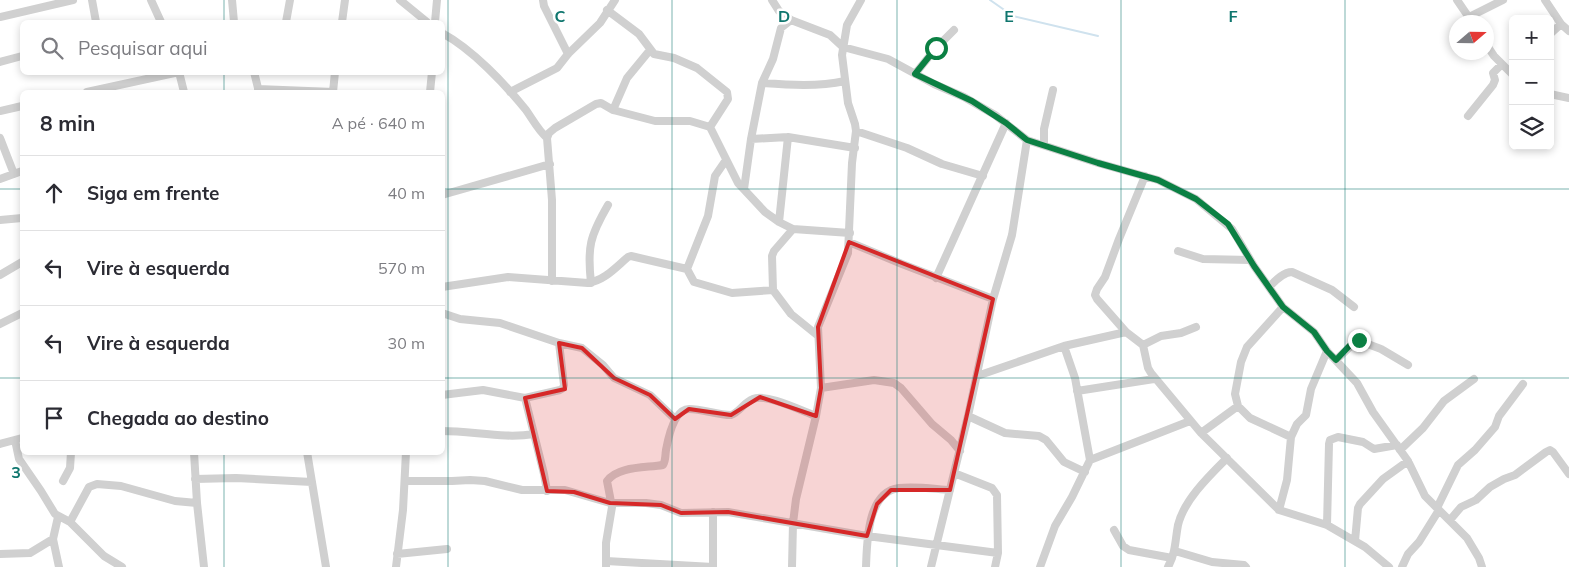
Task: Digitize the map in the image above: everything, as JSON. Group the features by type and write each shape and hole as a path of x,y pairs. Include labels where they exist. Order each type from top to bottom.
{"street":[{"path":"0,17 73,0"},
{"path":"92,0 96,20"},
{"path":"151,0 160,20"},
{"path":"232,0 234,20"},
{"path":"286,20 290,0"},
{"path":"342,20 345,0"},
{"path":"400,0 425,20"},
{"path":"435,20 437,0"},
{"path":"543,0 544,6 568,54"},
{"path":"510,92 557,68 568,54 600,23 615,0"},
{"path":"772,0 779,11 791,20 830,35 843,47 884,57 972,101 1006,123 1027,140 1169,185 1196,199 1208,208 1232,229 1250,260 1283,307 1314,332 1327,351 1356,383 1373,412 1408,461 1420,489 1429,502 1450,520 1472,545 1482,567"},
{"path":"792,567 793,523 796,499 821,388 817,335 820,319 848,254 852,163 856,131 848,103 843,47 847,25 861,0"},
{"path":"1458,0 1467,15"},
{"path":"1478,15 1503,0"},
{"path":"1546,0 1561,24 1569,31"},
{"path":"607,10 639,34 650,50 657,56 674,58 697,68 727,92 728,99 710,127"},
{"path":"744,189 750,139 762,83 773,59 781,28 791,20"},
{"path":"1554,30 1561,24"},
{"path":"915,74 936,48 954,30"},
{"path":"445,35 466,48 510,92 547,138 553,209 552,280"},
{"path":"613,110 627,78 650,50"},
{"path":"1494,54 1509,69"},
{"path":"0,62 20,57"},
{"path":"1468,116 1493,85 1495,80 1493,73 1502,64"},
{"path":"96,90 165,75"},
{"path":"180,75 184,90"},
{"path":"255,75 259,90"},
{"path":"333,90 335,75"},
{"path":"430,90 432,75"},
{"path":"762,83 791,85 830,84 845,81"},
{"path":"1044,144 1044,129 1053,90"},
{"path":"1554,95 1569,98"},
{"path":"547,138 555,128 596,104 655,120 690,121 710,127 732,173 759,207 779,222 794,228 850,233"},
{"path":"0,111 20,106"},
{"path":"936,278 1006,123"},
{"path":"856,131 907,148 942,164 983,176"},
{"path":"750,139 788,137 854,148"},
{"path":"779,222 788,137"},
{"path":"0,138 14,174"},
{"path":"931,567 968,416 992,299 1012,235 1027,140"},
{"path":"687,269 708,216 715,176 726,160"},
{"path":"445,194 550,164"},
{"path":"0,179 20,172"},
{"path":"1145,176 1105,277 1097,289 1095,295 1097,299 1126,332 1143,344 1148,368 1154,379 1190,422 1280,510 1327,525 1365,547 1389,567"},
{"path":"591,282 588,256 594,230 608,205"},
{"path":"0,220 20,218"},
{"path":"794,228 774,251 772,256 773,290 792,314 817,335"},
{"path":"849,242 992,299"},
{"path":"1178,252 1203,259 1250,260"},
{"path":"445,287 508,277 591,282 602,280 628,257 632,256 687,269 694,282 732,293 773,290"},
{"path":"0,275 20,263"},
{"path":"1269,287 1284,274 1292,272 1332,290 1354,307"},
{"path":"1283,307 1243,354 1236,394 1238,406 1250,418 1291,438"},
{"path":"0,324 20,314"},
{"path":"445,314 460,319 500,323 559,343 582,348 603,365 614,378 650,395 675,419"},
{"path":"1143,344 1161,336 1181,333 1196,327"},
{"path":"977,376 1064,346 1126,332"},
{"path":"1336,360 1357,340 1381,349 1408,365"},
{"path":"445,395 484,390 525,398 563,388 559,343"},
{"path":"1040,567 1054,526 1090,460 1073,370 1064,346"},
{"path":"1280,510 1287,480 1291,438 1297,424 1306,415 1311,389 1327,351"},
{"path":"1077,391 1154,379"},
{"path":"1327,525 1330,440 1338,437 1363,442 1374,449 1398,447 1423,428 1439,406 1474,379"},
{"path":"821,388 874,380 894,383 901,388 932,424 951,440 960,451"},
{"path":"1402,567 1408,554 1419,542 1438,509 1458,466 1495,427 1499,416 1523,384"},
{"path":"713,512 713,567 606,564 606,538 612,512 606,481 619,472 663,465 665,463 665,451 675,419 681,411 689,409 731,415 736,414 750,400 760,397 816,416"},
{"path":"525,398 546,490"},
{"path":"1201,433 1238,406"},
{"path":"968,416 1005,433 1040,436 1046,440 1064,462 1085,472"},
{"path":"1090,460 1190,422"},
{"path":"445,431 517,436 534,434"},
{"path":"0,444 19,439 19,459 58,517 70,522 104,556 122,567"},
{"path":"1450,520 1463,505 1476,500 1490,487 1515,475 1550,450 1569,474"},
{"path":"63,481 70,468 72,455"},
{"path":"194,455 204,567"},
{"path":"308,455 326,567"},
{"path":"396,567 406,455"},
{"path":"1168,567 1174,555 1178,524 1183,514 1203,482 1227,458"},
{"path":"1355,542 1360,504 1384,479 1408,461"},
{"path":"954,473 992,488 997,495 998,553 995,567"},
{"path":"196,478 312,482"},
{"path":"405,481 485,481 522,490 574,492 610,503 661,505 681,513 728,512 867,536 998,553"},
{"path":"70,522 89,488 97,484 121,486 175,502 197,503"},
{"path":"866,567 867,536 877,504 883,495 891,490 908,488 950,490"},
{"path":"58,517 53,539 59,567"},
{"path":"1114,530 1123,546 1129,550 1212,562 1244,564 1246,567"},
{"path":"0,554 30,553 53,539"},
{"path":"397,554 447,549"}],"highlighted area":[{"path":"849,242 993,299 950,490 891,490 877,504 867,536 728,512 681,513 661,505 610,503 574,492 547,491 525,398 565,389 559,343 582,348 614,378 650,395 675,419 689,409 731,415 760,397 816,416 821,388 818,327"}],"waterway":[{"path":"990,0 1013,16 1098,36"}],"route":[{"path":"936,48 915,74 943,89 972,101 1006,123 1027,140 1158,180 1196,199 1228,224 1250,260 1283,307 1303,321 1336,360 1354,341 1359,340"}]}
